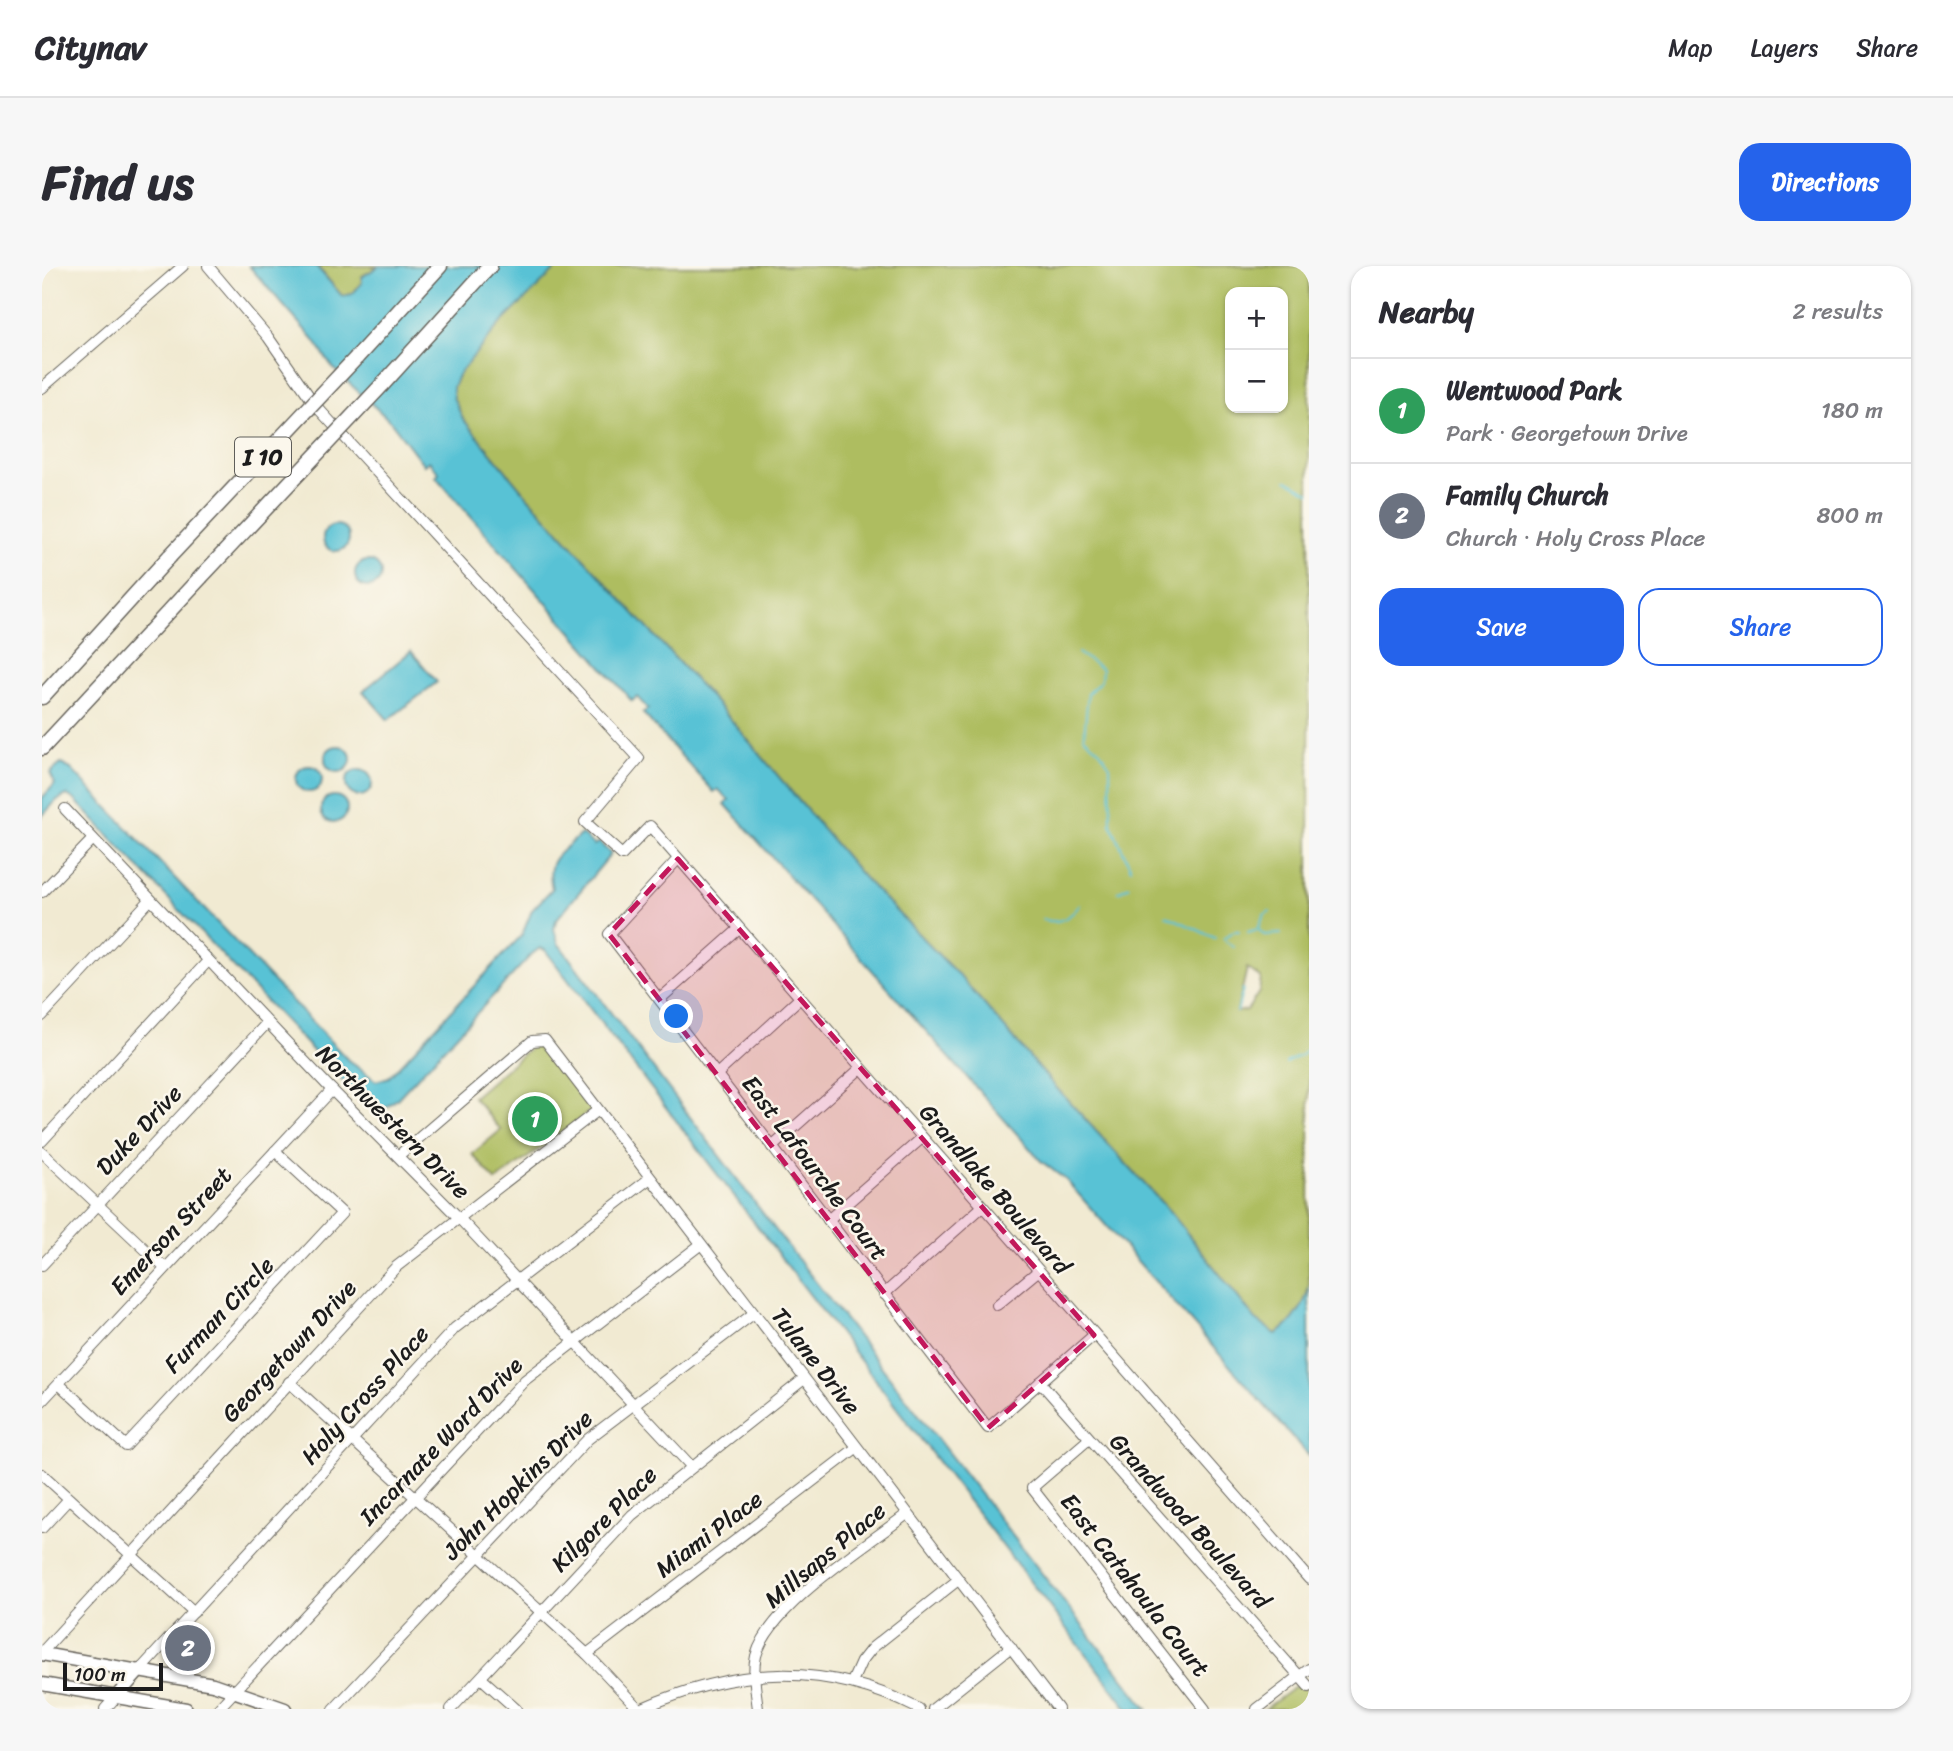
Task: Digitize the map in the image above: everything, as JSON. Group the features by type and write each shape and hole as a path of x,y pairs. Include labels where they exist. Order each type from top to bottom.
{"highway":[{"name":"I 10","path":"43,695 440,266"},
{"name":"I 10","path":"42,748 490,266"}],"main road":[{"path":"42,1653 235,1690 285,1709"},
{"path":"116,1697 140,1670"},
{"path":"42,1684 186,1709"}],"street":[{"path":"42,388 183,266"},
{"name":"Grandlake Boulevard","path":"208,266 268,337 317,406 639,758 585,822 622,855 650,826 1309,1579"},
{"name":"Northwestern Drive","path":"65,809 267,1023 458,1217 691,1466"},
{"path":"42,892 93,839"},
{"name":"East Lafourche Court","path":"678,859 609,934 988,1428 1040,1382"},
{"path":"42,1016 150,900"},
{"path":"660,999 739,929"},
{"path":"42,1141 208,961"},
{"path":"717,1074 800,999"},
{"name":"Duke Drive","path":"42,1265 267,1023"},
{"name":"Tulane Drive","path":"398,1156 532,1041 541,1038 548,1043 699,1245 1058,1709"},
{"path":"772,1147 861,1068"},
{"name":"Emerson Street","path":"42,1401 332,1090"},
{"name":"Georgetown Drive","path":"42,1653 396,1267 597,1111"},
{"path":"828,1220 922,1138"},
{"name":"Furman Circle","path":"59,1384 126,1446 342,1213 275,1151"},
{"path":"42,1152 164,1269"},
{"name":"Holy Cross Place","path":"140,1670 455,1328 649,1179"},
{"path":"884,1294 982,1207"},
{"name":"Incarnate Word Drive","path":"218,1709 525,1380 699,1245"},
{"path":"997,1305 1038,1271"},
{"name":"John Hopkins Drive","path":"334,1709 588,1439 753,1314"},
{"path":"1040,1382 1094,1335"},
{"name":"Kilgore Place","path":"451,1709 632,1515 804,1379"},
{"path":"289,1382 587,1654 639,1709 706,1684 754,1675 822,1676 852,1682 919,1709"},
{"name":"Grandwood Boulevard","path":"1040,1382 1309,1687"},
{"name":"East Catahoula Court","path":"1089,1439 1032,1488 1205,1709"},
{"name":"Miami Place","path":"587,1654 856,1448"},
{"path":"42,1474 194,1612"},
{"path":"42,1528 69,1499"},
{"name":"Millsaps Place","path":"758,1709 754,1675 756,1656 764,1639 796,1600 907,1514"},
{"path":"852,1682 861,1662 872,1648 958,1580"},
{"path":"933,1709 1011,1647"},
{"path":"1257,1709 1309,1669"},
{"path":"481,1678 516,1709"},
{"path":"105,1709 116,1697"}],"highlighted area":[{"path":"678,859 1094,1335 988,1428 609,934"}],"green space":[{"path":"317,266 379,266 362,276 362,283 352,294 342,296"},
{"path":"559,266 1309,266 1309,1286 1305,1300 1282,1330 1276,1334 1256,1320 1171,1213 1052,1083 963,980 863,877 726,714 525,494 463,419 453,397 453,387 458,375 472,354 525,297","holes":["1247,968 1261,978 1259,992 1247,1010 1237,1012"]},
{"path":"538,1041 593,1109 496,1181 472,1154 501,1130 473,1097"},
{"path":"1300,1683 1309,1694 1309,1709 1265,1709"}],"water":[{"path":"249,266 316,266 342,296 352,294 362,283 362,277 379,266 559,266 498,326 458,375 453,387 453,397 463,419 525,494 726,714 863,877 963,980 1052,1083 1171,1213 1256,1320 1276,1334 1287,1326 1297,1313 1309,1286 1309,1456 1066,1180 1041,1161 725,804 729,800 718,789 714,792 652,724 643,713 648,709 637,697 632,701 436,477 439,473 429,461 424,465 391,422 334,369 313,339"},
{"path":"336,525 345,529 349,538 345,547 336,551 327,547 323,538 327,529"},
{"path":"368,561 377,565 381,574 377,583 368,587 359,583 355,574 359,565"},
{"path":"411,651 437,682 388,720 363,691"},
{"path":"338,746 347,750 351,759 347,768 338,772 329,768 325,759 329,750"},
{"path":"61,764 71,769 348,1060 376,1081 389,1077 522,935 532,910 552,889 551,870 556,857 581,834 594,845 599,842 611,854 556,920 554,929 558,943 787,1245 1147,1709 1128,1709 545,950 540,948 532,954 397,1099 378,1113 332,1071 75,800 67,795 57,800 42,816 42,798 55,784 50,773"},
{"path":"309,766 318,770 322,779 318,788 309,792 300,788 296,779 300,770"},
{"path":"359,770 368,774 372,783 368,792 359,796 350,792 346,783 350,774"},
{"path":"334,796 343,800 347,809 343,818 334,822 325,818 321,809 325,800"}],"waterway":[{"path":"1287,480 1309,492"},
{"path":"1078,653 1102,669 1101,681 1088,693 1084,737 1100,751 1110,766 1111,824 1131,869"},
{"path":"1118,892 1129,886"},
{"path":"1042,919 1063,919 1080,905"},
{"path":"1248,932 1258,929 1264,915 1270,911"},
{"path":"1166,915 1215,938"},
{"path":"1258,929 1264,935 1281,934"},
{"path":"1223,939 1234,931 1239,931"},
{"path":"1225,941 1234,947"},
{"path":"1237,1012 1243,989"},
{"path":"1286,1063 1303,1054 1309,1046"}],"place":[{"name":"Wentwood Park","path":"535,1119"},
{"name":"Family Church","path":"188,1648"}]}
